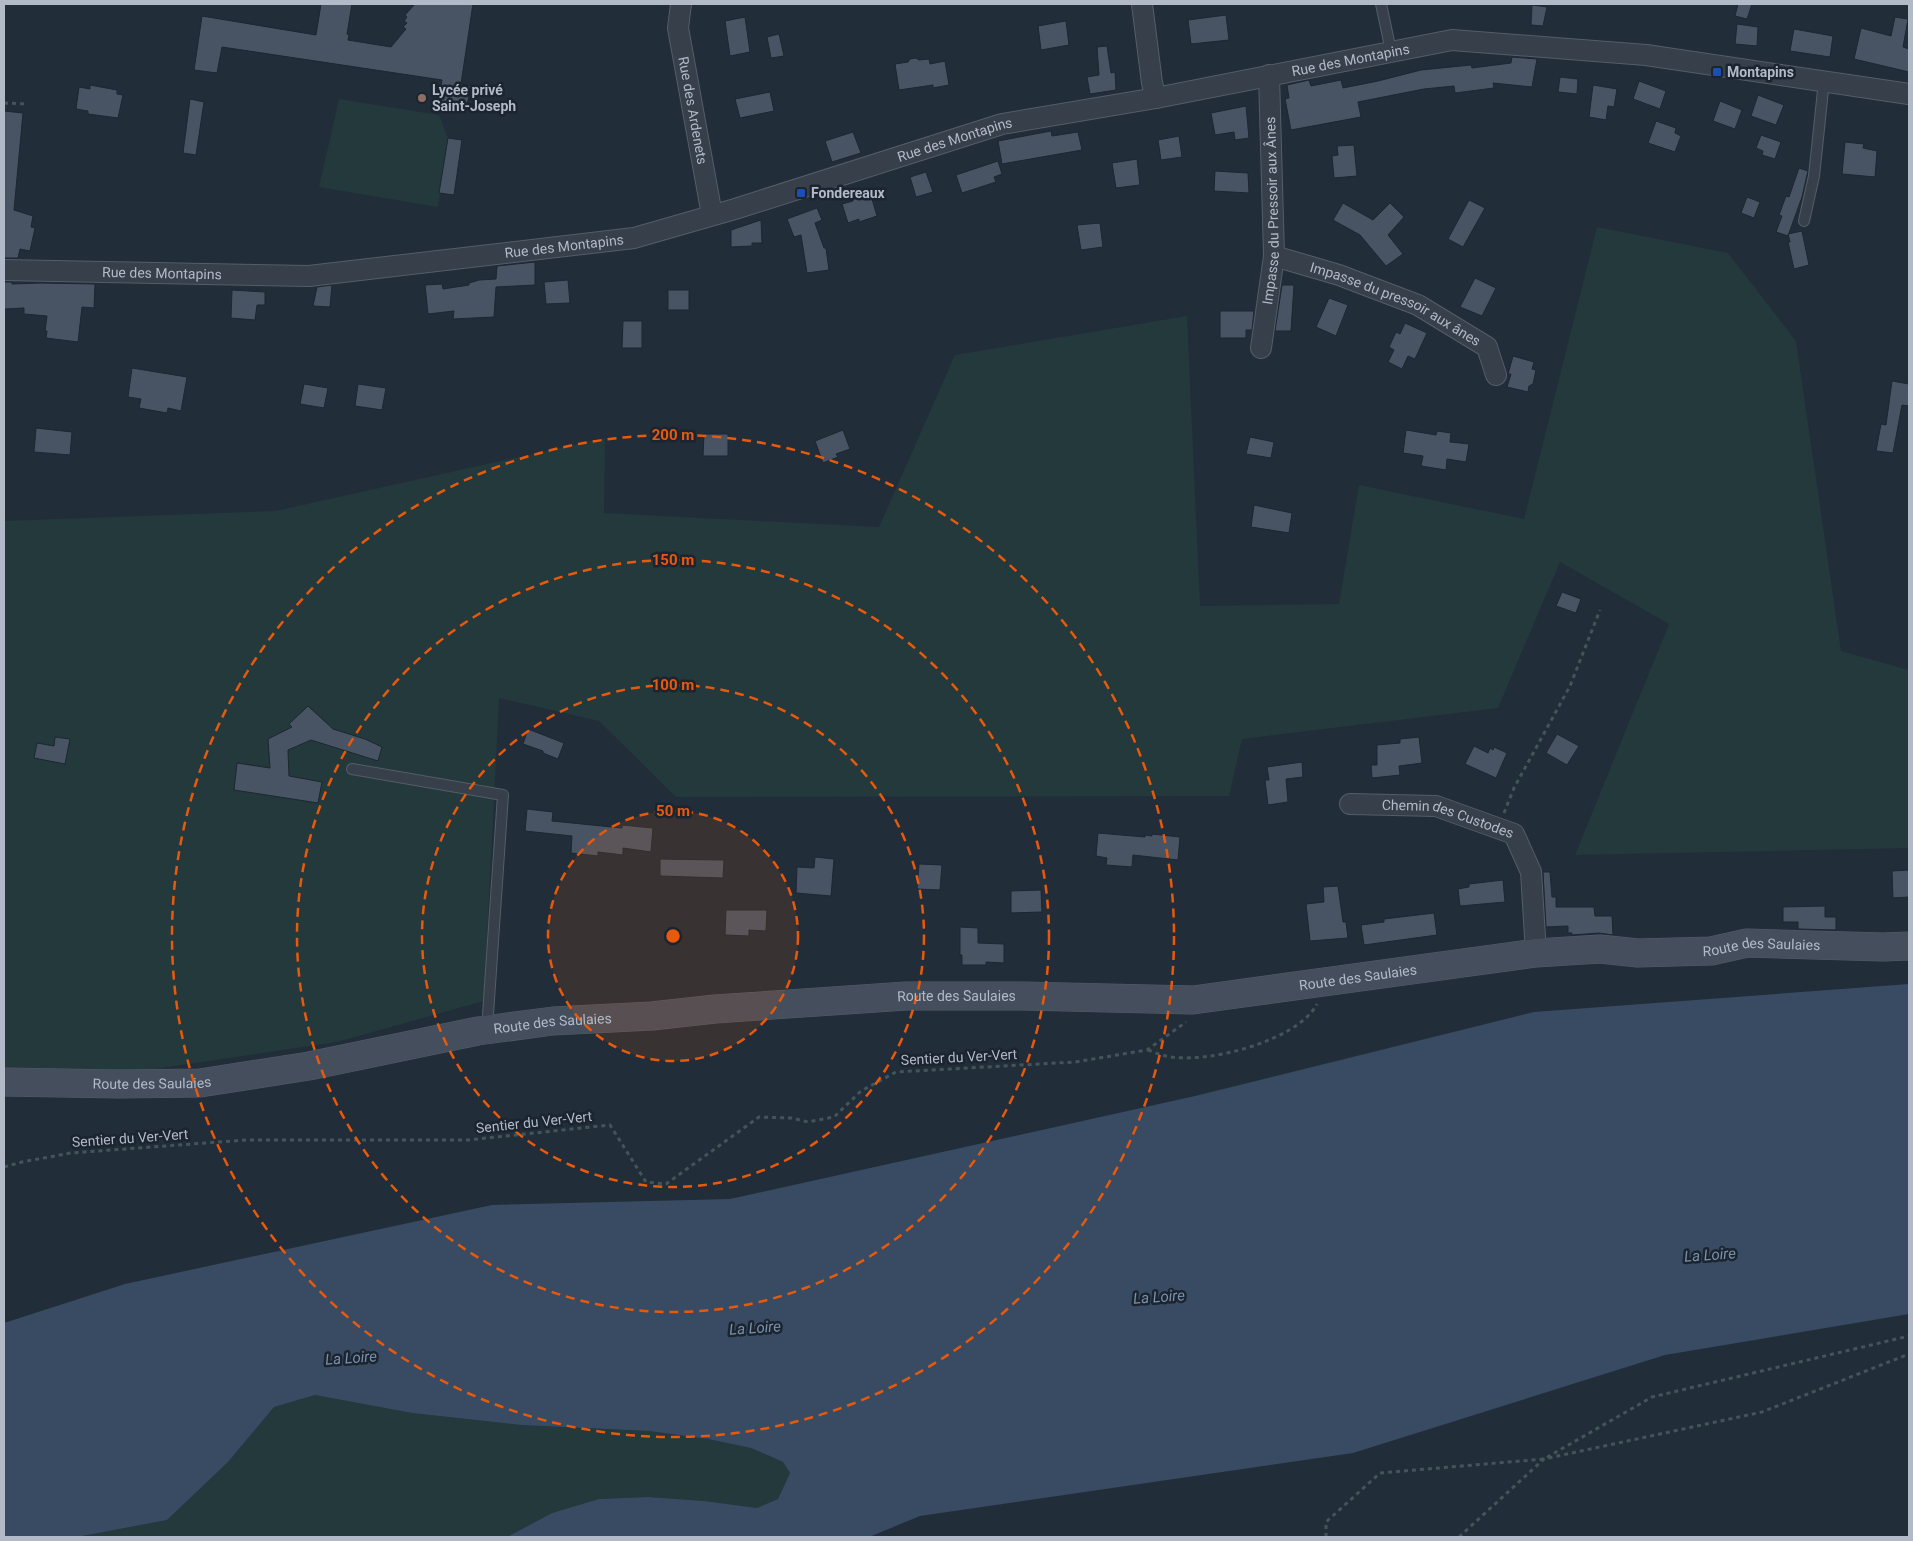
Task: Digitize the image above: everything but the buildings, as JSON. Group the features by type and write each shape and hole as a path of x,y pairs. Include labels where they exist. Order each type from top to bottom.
{"street":[{"name":"Rue des Ardenets","path":"680,4 678,28 712,215"},
{"path":"1142,4 1152,82 1156,98"},
{"name":"Rue des Montapins","path":"4,270 309,276 634,238 1002,124 1156,98 1452,40 1646,55 1909,94"},
{"name":"Impasse du Pressoir aux Ânes","path":"1261,348 1274,256 1269,75"},
{"name":"Impasse du pressoir aux ânes","path":"1274,256 1339,275 1418,305 1487,347 1496,374"},
{"name":"Chemin des Custodes","path":"1350,804 1436,806 1514,834 1531,872 1536,952"},
{"name":"Route des Saulaies","path":"4,1082 119,1084 200,1082 309,1066 487,1030 553,1021 652,1016 715,1009 906,996 1024,996 1193,1000 1536,952 1600,949 1638,953 1711,951 1747,943 1883,948 1909,946"}],"lane":[{"path":"1381,4 1391,51"},
{"path":"1804,221 1814,176 1824,81"},
{"path":"352,770 503,795 487,1030"}],"path":[{"path":"4,103 27,104"},
{"path":"1498,828 1514,788 1570,686 1600,610"},
{"path":"1148,1050 1168,1057 1206,1057 1237,1051 1272,1040 1304,1021 1313,1013 1319,1001"},
{"path":"1148,1050 1179,1026 1190,1020"},
{"name":"Sentier du Ver-Vert","path":"4,1167 71,1153 246,1140 468,1140 610,1125 646,1182 666,1184 759,1117 792,1118 808,1122 834,1117 861,1091 896,1072 1075,1062 1148,1050"},
{"path":"1459,1537 1544,1459 1652,1396 1909,1336"},
{"path":"1326,1537 1326,1522 1380,1473 1544,1459 1762,1412 1909,1354"}],"green space":[{"path":"339,99 439,115 448,138 438,207 319,187"},
{"path":"1597,227 1728,253 1796,341 1841,651 1909,670 1909,848 1575,855 1669,624 1560,562 1498,708 1242,739 1229,796 676,797 599,721 499,698 484,1001 337,1042 106,1076 4,1074 4,521 276,511 605,438 604,513 879,527 955,355 1187,316 1200,606 1339,604 1359,485 1524,519"},
{"path":"315,1395 412,1413 521,1425 649,1431 708,1439 751,1448 783,1462 790,1473 778,1499 757,1508 704,1501 648,1497 599,1499 552,1513 507,1537 77,1537 167,1520 228,1462 274,1407"}],"water":[{"name":"La Loire","path":"1909,984 1909,1314 1665,1355 1353,1453 920,1516 869,1537 507,1537 552,1513 599,1499 648,1497 704,1501 757,1508 778,1499 790,1473 783,1462 751,1448 708,1439 649,1431 521,1425 412,1413 315,1395 274,1407 228,1462 167,1520 77,1537 4,1537 4,1323 125,1284 492,1205 730,1199 1195,1096 1534,1012"}],"place":[{"name":"Montapins","path":"1717,72"},
{"name":"Lycée privé Saint-Joseph","path":"422,98"},
{"name":"Fondereaux","path":"801,193"}]}
